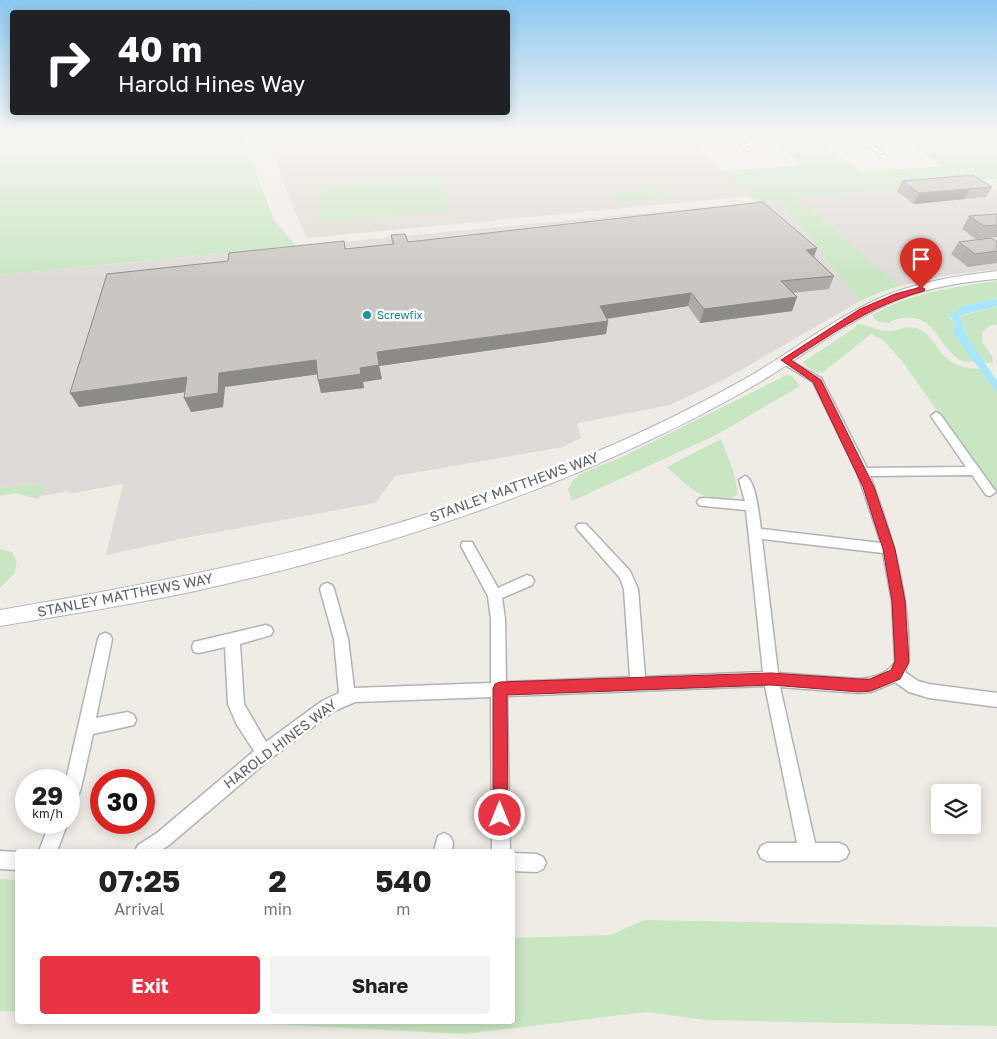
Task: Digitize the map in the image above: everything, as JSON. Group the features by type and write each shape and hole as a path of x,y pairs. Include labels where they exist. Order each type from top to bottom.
{"main road":[{"name":"STANLEY MATTHEWS WAY","path":"0,618 194,583 273,565 482,503 586,462 657,431 706,406 785,360 863,311 898,296 961,280 997,275"}],"street":[{"path":"785,360 817,380 863,472 889,549 899,601 902,662 896,674 914,687 929,691 997,700"},
{"path":"936,416 990,492"},
{"path":"863,472 975,471"},
{"path":"745,480 752,506 771,679 808,852"},
{"path":"703,502 752,506"},
{"path":"582,527 624,575 631,590 638,683"},
{"path":"755,533 889,549"},
{"path":"467,546 495,595 498,618 501,849"},
{"path":"495,595 527,581"},
{"path":"327,589 341,639 347,697"},
{"path":"199,647 266,631"},
{"path":"232,639 236,704 243,720 264,753"},
{"path":"77,769 105,640"},
{"name":"HAROLD HINES WAY","path":"147,849 163,839 264,753 328,706 354,695 771,679 859,686 871,685 896,674"},
{"path":"86,727 128,720"},
{"path":"49,849 54,834"},
{"path":"767,852 840,852"},
{"path":"0,860 15,861"},
{"path":"515,862 537,863"}],"shaded area":[{"path":"284,181 735,181 751,196 307,238"},
{"path":"979,181 997,193 997,269 949,275 899,286 798,198"},
{"path":"780,200 860,301 727,378 670,405 577,423 581,438 563,447 395,476 375,503 185,538 106,555 123,484 68,494 69,491 41,496 44,483 0,488 0,275"}],"green space":[{"path":"0,181 259,181 274,220 296,246 0,275"},
{"path":"372,181 440,181 450,210 319,222 317,186"},
{"path":"735,181 971,181 798,198 899,286 860,301 780,200 756,202"},
{"path":"660,188 668,198 618,202 610,193"},
{"path":"997,281 997,299 965,305 949,318 956,323 954,332 975,362 958,359 934,330 921,320 903,318 889,323 874,319 873,315 916,296 949,288"},
{"path":"997,306 997,325 991,325 983,331 982,342 992,356 993,363 983,362 965,334 960,318"},
{"path":"857,324 887,331 910,327 917,328 927,334 949,360 965,367 980,369 997,393 997,495 902,361 883,340 871,334 822,373 811,370 803,362 855,328"},
{"path":"787,375 792,376 800,386 716,435 572,501 568,490 572,482 580,474 622,457"},
{"path":"721,439 734,473 738,495 727,498 707,497 683,482 667,467"},
{"path":"45,483 41,496 38,499 16,493 0,496 0,488"},
{"path":"0,549 12,552 17,562 14,574 0,588"},
{"path":"0,879 15,880 15,1012 0,1011"},
{"path":"645,920 997,927 997,1026 705,1020 647,1012 464,1034 268,1024 515,1024 515,938 610,935"}],"water":[{"path":"997,299 997,306 962,315 960,318 965,334 997,381 997,393 953,332 956,323 949,316 965,305"}],"building":[{"path":"903,181 983,181 992,187 919,193"},
{"name":"Screwfix","path":"763,202 817,248 806,250 834,276 781,281 797,297 704,309 691,293 600,306 608,321 377,352 379,365 360,368 361,374 318,380 316,360 219,373 218,393 184,398 187,377 70,393 107,274 228,261 229,253 344,241 345,249 394,244 391,235 405,234 408,242"},
{"path":"997,214 997,225 984,226 969,216"},
{"path":"991,238 997,242 997,251 975,254 959,242"}],"place":[{"name":"Screwfix","path":"367,315"}],"route":[{"path":"500,815 500,689 771,679 859,686 871,685 896,674 902,662 899,601 889,549 869,487 817,380 785,360 863,311 898,296 921,289"}]}
